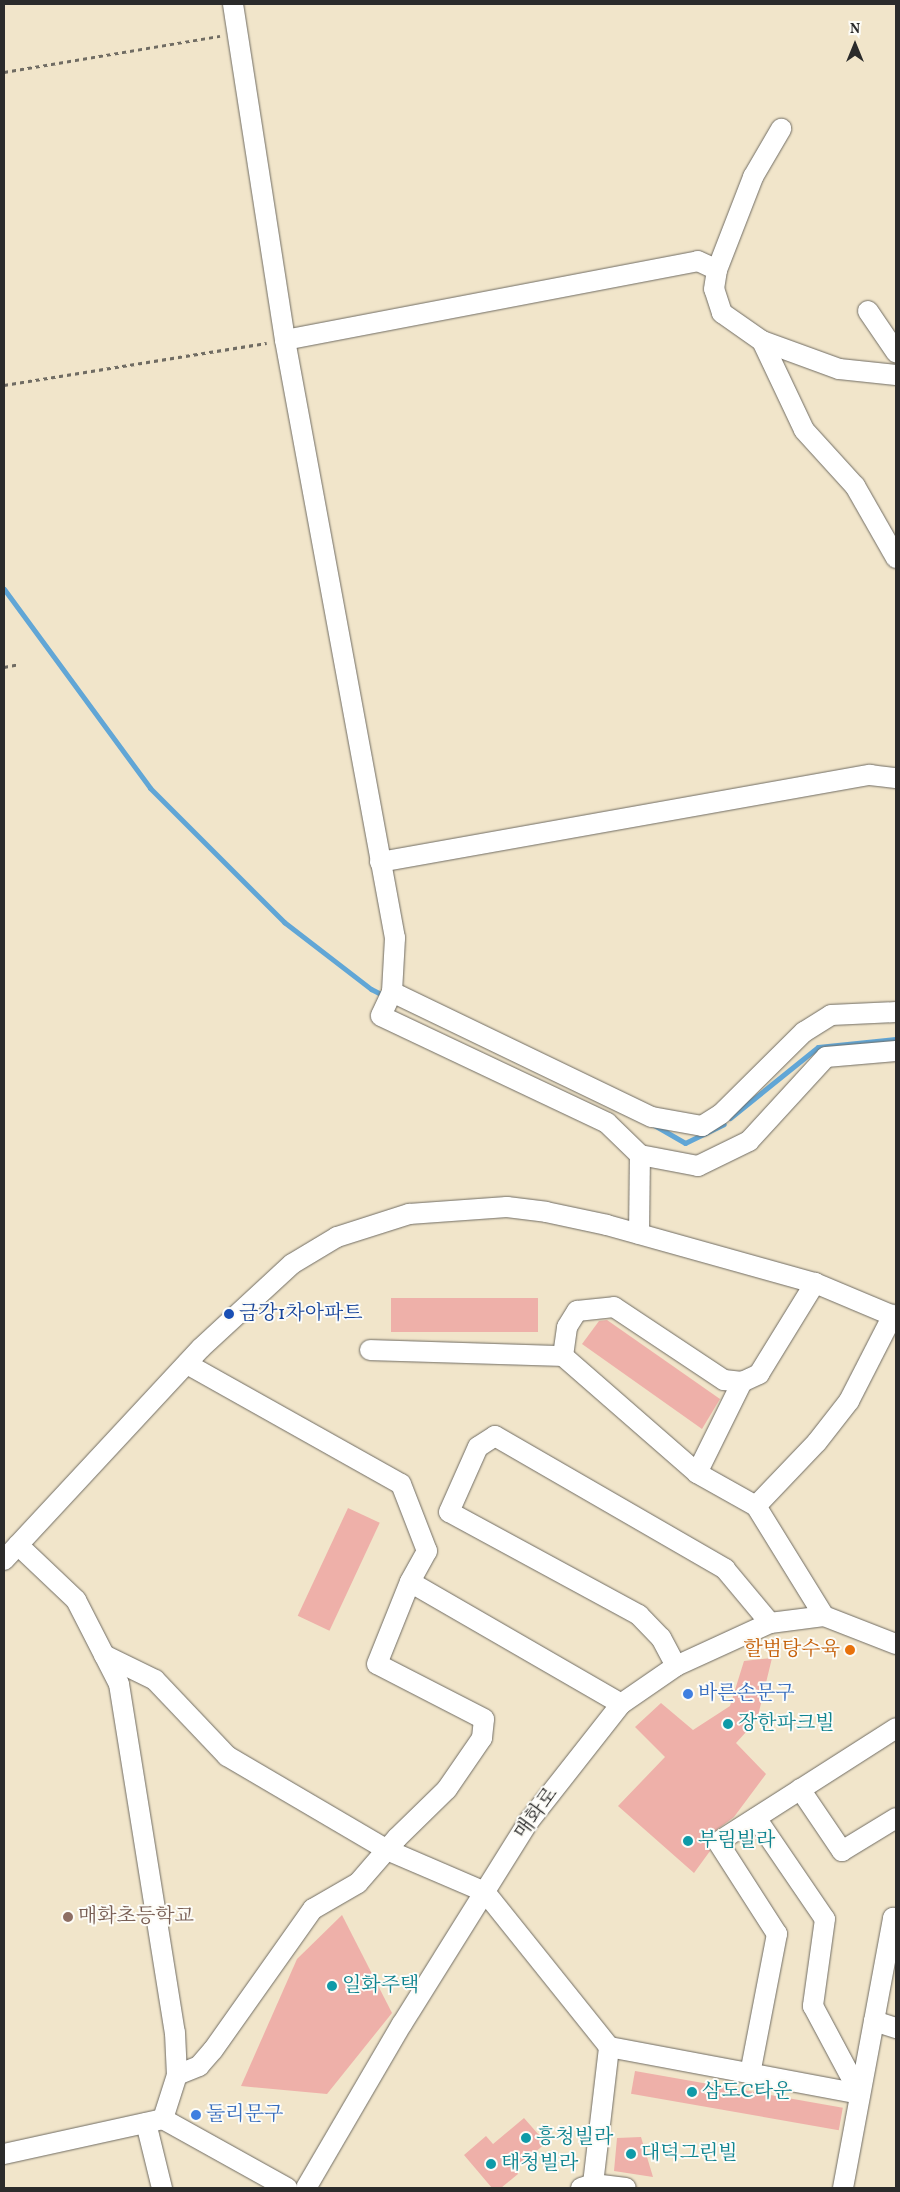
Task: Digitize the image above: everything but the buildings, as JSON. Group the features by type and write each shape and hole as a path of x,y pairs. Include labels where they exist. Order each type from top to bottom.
{"street":[{"path":"234,4 285,340 395,938 392,992 381,1016 607,1123 640,1156 698,1166 749,1141 826,1057 896,1051"},
{"path":"781,129 753,177 717,270 714,289 722,313 762,341 839,369 896,375"},
{"path":"285,340 698,261 717,270"},
{"path":"868,311 896,352"},
{"path":"762,341 804,430 855,486 896,558"},
{"path":"380,862 870,775 896,778"},
{"path":"392,992 652,1117 702,1126 721,1114 804,1032 831,1015 896,1012"},
{"path":"639,1234 640,1156"},
{"path":"4,1560 187,1364 292,1264 314,1248 361,1228 389,1219 438,1210 508,1207 546,1212 639,1234 815,1283 895,1316 849,1401 817,1442 756,1506"},
{"path":"563,1356 567,1328 577,1311 614,1308 724,1380 742,1382 759,1374 815,1283"},
{"path":"370,1350 563,1356 697,1473 756,1506 824,1616"},
{"path":"177,2075 199,2066 213,2050 313,1910 358,1883 387,1850 447,1789 482,1738 485,1728 484,1720 377,1664 410,1582 428,1551 400,1484 187,1364"},
{"path":"697,1473 742,1382"},
{"path":"676,1666 661,1638 639,1615 449,1512 478,1447 495,1436 725,1569 770,1622"},
{"path":"18,1545 76,1600 118,1684 175,2033 177,2075 154,2121 162,2188"},
{"path":"410,1582 621,1704"},
{"name":"매화로","path":"306,2188 530,1821 621,1704 676,1666 770,1622 824,1616 896,1644"},
{"path":"104,1655 155,1680 227,1756 387,1850 485,1892 610,2048 860,2094"},
{"path":"750,2074 777,1934 718,1842 896,1728"},
{"path":"800,1790 842,1851 896,1818"},
{"path":"756,1818 825,1919 813,2006 860,2094"},
{"path":"842,2188 893,1918 896,1918"},
{"path":"874,2021 896,2028"},
{"path":"610,2048 586,2186 626,2188"},
{"path":"4,2154 154,2121 278,2185"}],"path":[{"path":"4,72 239,33"},
{"path":"4,385 285,340"},
{"path":"4,667 20,664"}],"waterway":[{"path":"4,589 150,788 284,922 371,989 385,996"},
{"path":"730,1118 818,1047 896,1039"},
{"path":"654,1125 685,1143 724,1124"}],"place":[{"name":"금강1차아파트","path":"229,1314"},
{"name":"할범탕수육","path":"850,1650"},
{"name":"바른손문구","path":"688,1694"},
{"name":"장한파크빌","path":"728,1724"},
{"name":"부림빌라","path":"688,1841"},
{"name":"매화초등학교","path":"68,1917"},
{"name":"일화주택","path":"332,1986"},
{"name":"삼도C타운","path":"692,2092"},
{"name":"둘리문구","path":"196,2115"},
{"name":"흥청빌라","path":"526,2138"},
{"name":"대덕그린빌","path":"631,2154"},
{"name":"태청빌라","path":"491,2164"}]}
